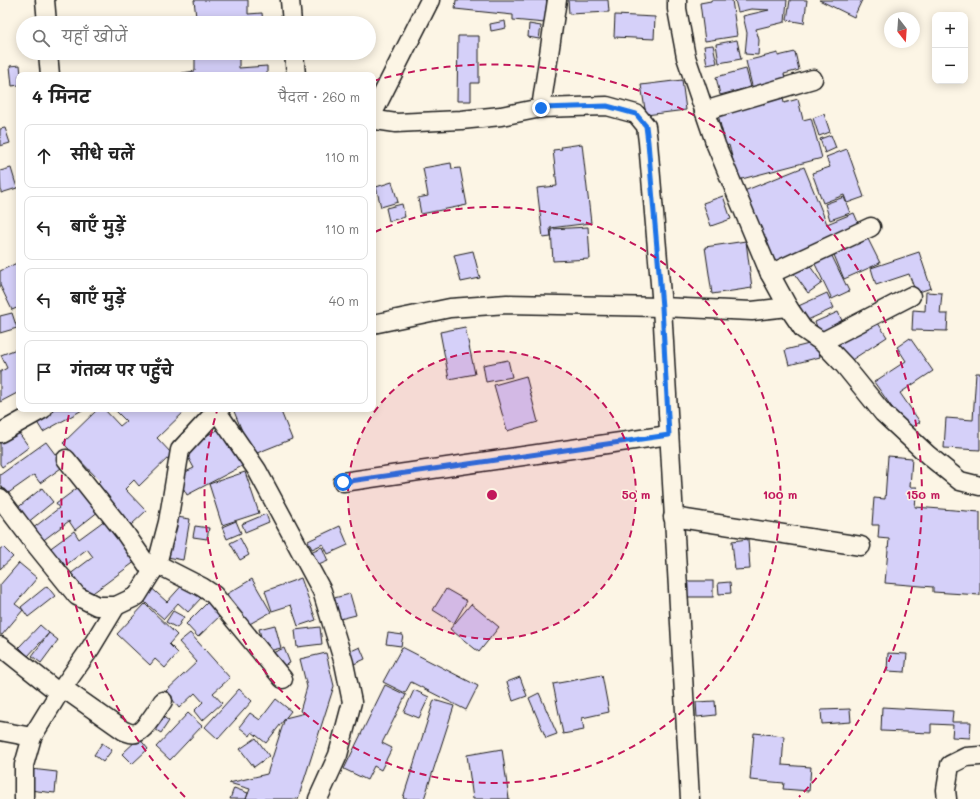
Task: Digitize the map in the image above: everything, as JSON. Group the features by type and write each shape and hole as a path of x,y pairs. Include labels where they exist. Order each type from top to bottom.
{"street":[{"path":"45,0 46,16"},
{"path":"290,0 291,16"},
{"path":"376,105 430,0"},
{"path":"541,108 558,0"},
{"path":"677,0 677,9 686,57 716,145 770,274 788,307 803,329 822,342 844,365 883,413 928,455 960,481 980,486"},
{"path":"49,60 50,72"},
{"path":"295,60 296,72"},
{"path":"704,111 813,79"},
{"path":"376,120 396,123 461,120 501,116 541,108 607,106 636,114 646,126 662,307 690,799"},
{"path":"770,274 871,227"},
{"path":"822,342 911,296"},
{"path":"376,323 450,308 508,304 662,307 752,311 788,307"},
{"path":"0,433 38,412"},
{"path":"0,498 77,596 97,606 116,606 137,596 154,568 168,522 180,450 215,412"},
{"path":"218,412 257,470 322,591 344,663 352,702 338,755 318,799"},
{"path":"343,482 669,435"},
{"path":"66,459 154,568 202,587 214,595 284,679"},
{"path":"673,517 861,546"},
{"path":"24,799 24,765 32,737 90,649 116,606"},
{"path":"0,646 61,691 131,734 137,733 143,728 163,701"},
{"path":"0,731 32,737"},
{"path":"947,799 946,790 950,765 966,757 980,756"}],"building":[{"path":"194,0 248,0 248,14 262,13 262,16 196,16"},
{"path":"456,0 547,0 545,23 513,20 513,15 455,9"},
{"path":"568,0 608,0 609,12 569,14"},
{"path":"711,0 732,0 737,36 705,41 700,3"},
{"path":"735,0 787,0 785,22 756,29 759,40 758,55 745,54 747,33 743,16 769,10 751,9 738,12"},
{"path":"790,0 807,0 804,23 787,20"},
{"path":"819,0 862,0 854,17"},
{"path":"615,15 655,17 654,39 614,37"},
{"path":"505,21 506,28 491,31 490,24"},
{"path":"529,24 541,26 539,39 528,37"},
{"path":"458,36 479,36 479,83 471,83 471,101 457,101"},
{"path":"737,40 741,59 719,63 716,44"},
{"path":"713,45 717,63 707,65 704,46"},
{"path":"795,52 799,70 784,74 786,82 753,90 746,61 778,53 778,56"},
{"path":"195,60 239,60 239,68 267,66 267,72 188,72 195,71"},
{"path":"20,65 21,72 16,72 16,85 12,86 10,66"},
{"path":"746,69 751,87 720,95 716,77"},
{"path":"682,80 686,110 646,115 641,85"},
{"path":"782,93 784,103 798,99 803,120 811,118 822,158 738,180 729,145 726,146 717,111"},
{"path":"824,114 830,132 819,136 813,118"},
{"path":"5,128 10,143 0,146 0,129"},
{"path":"831,135 836,148 825,153 820,139"},
{"path":"582,144 591,223 550,228 551,237 543,238 537,188 557,186 553,150 562,149 561,147"},
{"path":"847,149 864,197 847,203 844,195 823,203 812,173 830,167 826,157"},
{"path":"451,163 452,169 460,168 467,205 421,214 418,198 428,196 423,168"},
{"path":"804,167 827,224 854,213 860,227 774,266 744,191"},
{"path":"11,168 16,188 1,193 0,171"},
{"path":"392,182 398,202 381,207 376,187"},
{"path":"723,196 731,219 711,226 703,203"},
{"path":"844,197 850,213 830,220 825,204"},
{"path":"402,204 405,217 389,221 386,208"},
{"path":"588,227 590,259 553,261 551,229"},
{"path":"866,235 880,263 844,279 832,250"},
{"path":"746,241 752,288 712,294 705,247"},
{"path":"473,251 480,278 461,282 454,255"},
{"path":"830,252 849,291 832,299 813,260"},
{"path":"919,252 931,288 916,293 909,274 876,285 871,268"},
{"path":"807,262 822,283 808,293 793,272"},
{"path":"16,263 16,308 12,310 0,285 0,271"},
{"path":"926,292 942,293 940,314 948,314 947,331 912,330 913,310 925,311"},
{"path":"827,293 834,308 801,323 794,308"},
{"path":"838,312 844,325 821,336 815,322"},
{"path":"12,313 16,328 0,333 0,316"},
{"path":"876,320 887,337 847,363 835,346"},
{"path":"465,327 475,374 449,379 440,332"},
{"path":"910,338 933,371 900,393 920,422 908,430 874,382 906,361 897,347"},
{"path":"817,342 820,357 789,365 785,350"},
{"path":"16,349 16,394 0,402 0,372 7,368 1,355"},
{"path":"508,360 512,377 486,382 483,365"},
{"path":"976,373 980,373 980,450 944,448 946,418 973,420"},
{"path":"526,376 538,422 507,431 494,385"},
{"path":"46,412 79,412 43,432 35,419"},
{"path":"95,412 107,412 120,426 126,421 117,412 184,412 157,438 172,454 139,486 134,480 125,489 146,511 131,525 94,487 100,481 63,443"},
{"path":"234,412 281,412 292,439 252,455"},
{"path":"223,427 244,465 187,495 177,476 194,468 183,448"},
{"path":"16,429 29,447 2,467 0,464 0,440"},
{"path":"46,442 64,466 40,483 34,475 7,494 0,484 0,475"},
{"path":"888,456 912,458 910,487 917,487 915,507 980,512 980,595 933,592 933,587 885,583 889,539 878,538 879,525 872,525 874,498 885,499"},
{"path":"245,472 259,513 222,525 209,484"},
{"path":"80,486 99,511 75,530 69,521 41,542 32,529 59,508 56,504"},
{"path":"42,488 53,502 27,523 16,509"},
{"path":"266,514 269,522 245,532 242,524"},
{"path":"170,516 190,519 183,560 162,556"},
{"path":"105,520 136,561 86,598 69,575 93,557 87,549 62,568 48,550 74,531 79,539"},
{"path":"236,521 241,533 227,539 222,527"},
{"path":"195,526 209,528 207,539 193,537"},
{"path":"340,526 348,545 328,554 323,544 312,549 308,541"},
{"path":"240,538 249,555 240,560 230,543"},
{"path":"748,539 750,569 735,570 732,541"},
{"path":"3,547 13,557 0,569 0,549"},
{"path":"322,547 328,561 314,567 308,553"},
{"path":"19,563 37,578 15,604 23,610 2,635 0,634 0,585"},
{"path":"301,578 316,620 298,626 291,605 272,611 265,591"},
{"path":"252,579 271,612 246,626 227,594"},
{"path":"686,581 713,581 713,597 686,597"},
{"path":"185,582 202,597 188,612 178,603 164,619 139,597 147,584 167,602"},
{"path":"730,582 731,593 719,594 718,583"},
{"path":"47,586 55,596 28,617 21,607"},
{"path":"446,589 467,601 454,623 433,610"},
{"path":"350,594 356,615 340,619 334,598"},
{"path":"210,600 223,613 198,637 186,624"},
{"path":"145,604 177,635 169,644 178,653 165,668 155,659 150,665 117,634"},
{"path":"471,604 499,627 479,652 450,629"},
{"path":"173,611 184,617 177,628 166,622"},
{"path":"40,625 49,633 28,656 19,647"},
{"path":"275,625 281,648 265,652 259,629"},
{"path":"320,627 322,644 297,647 295,630"},
{"path":"49,633 58,640 41,663 32,656"},
{"path":"190,633 230,678 213,693 222,703 202,721 194,711 203,702 195,693 179,708 166,691 197,662 179,642"},
{"path":"388,633 403,635 401,646 386,644"},
{"path":"360,647 365,659 354,664 349,652"},
{"path":"402,647 478,686 466,710 411,682 405,693 383,682"},
{"path":"284,648 290,663 278,668 268,655"},
{"path":"326,653 334,686 298,799 246,799 250,789 229,783 267,774 285,718 305,713 300,711 307,687 300,659"},
{"path":"888,653 907,654 905,672 887,671"},
{"path":"602,675 609,712 582,718 584,730 563,734 553,684"},
{"path":"520,677 527,696 513,701 507,682"},
{"path":"385,685 406,695 382,743 392,748 381,770 374,766 367,780 344,769"},
{"path":"239,689 252,701 218,739 205,727"},
{"path":"414,690 429,697 419,718 404,712"},
{"path":"539,693 557,734 546,738 529,698"},
{"path":"276,699 291,711 266,743 252,732 250,736 239,727 250,713 260,720"},
{"path":"434,700 454,706 424,799 405,799 403,798"},
{"path":"715,701 716,715 697,717 696,702"},
{"path":"882,707 953,711 952,722 971,722 970,738 952,737 953,725 931,724 931,733 881,731"},
{"path":"850,709 851,722 822,724 821,710"},
{"path":"158,713 169,721 161,733 150,726"},
{"path":"188,713 202,726 170,760 156,747"},
{"path":"754,733 784,736 782,765 811,767 809,791 783,789 784,783 750,780"},
{"path":"139,738 148,749 132,764 122,754"},
{"path":"256,738 269,756 254,767 240,749"},
{"path":"102,743 112,750 103,762 94,755"},
{"path":"502,749 509,799 473,799 467,755"},
{"path":"31,769 57,772 55,793 29,790"},
{"path":"234,788 248,793 246,799 230,799"}],"route":[{"path":"343,482 669,435 662,307 646,126 636,114 607,106 541,108"}]}
